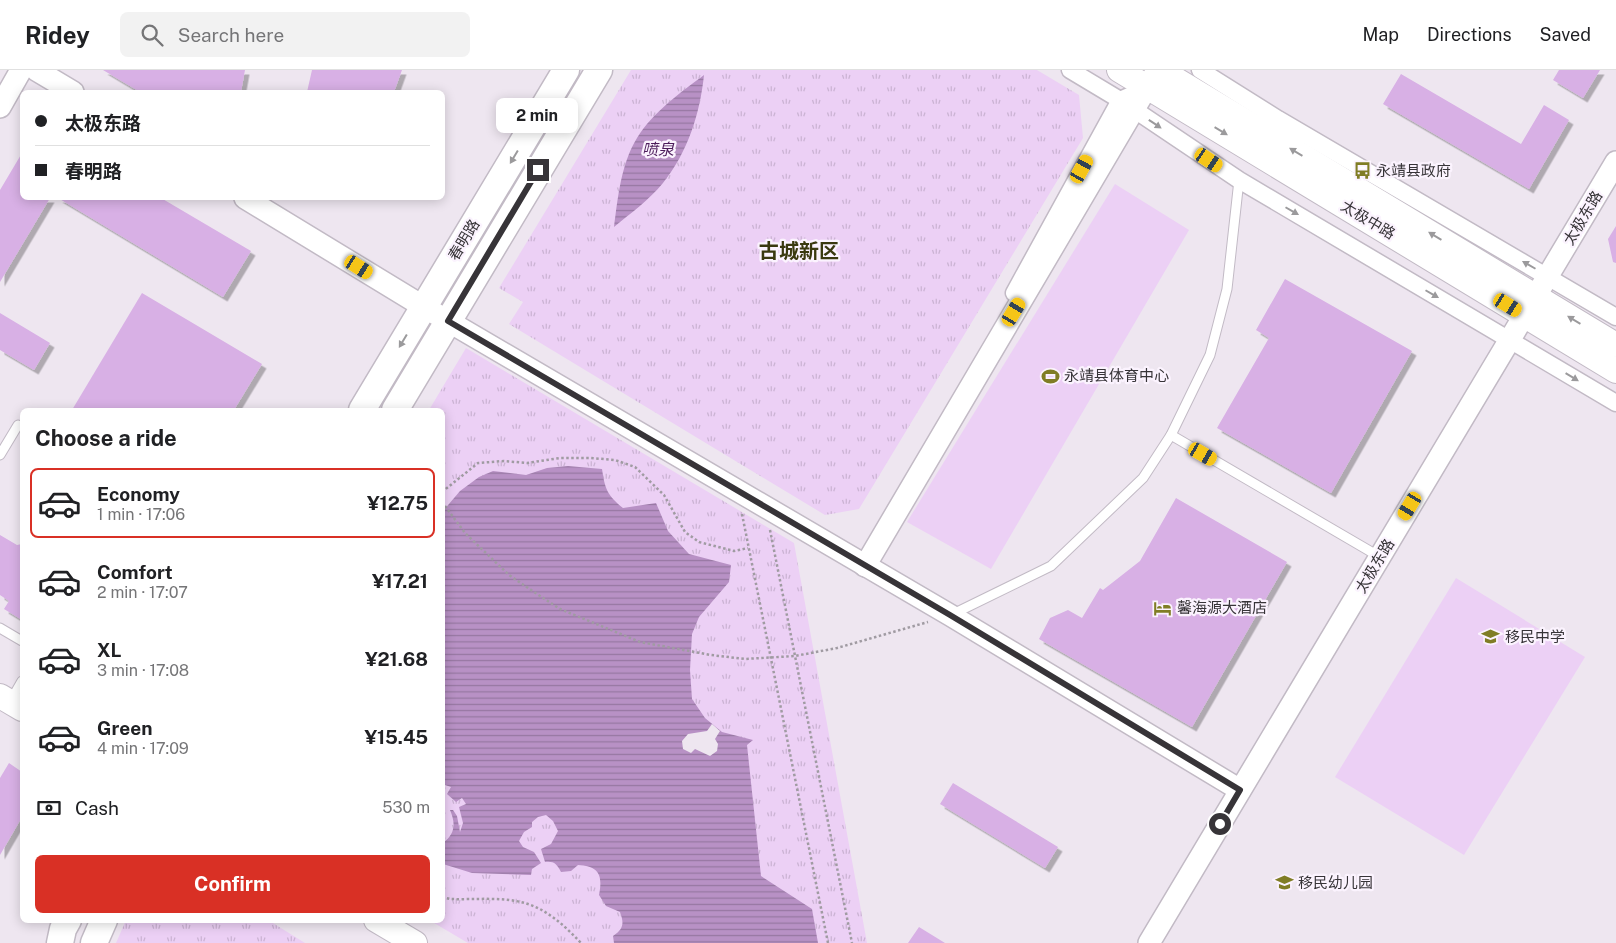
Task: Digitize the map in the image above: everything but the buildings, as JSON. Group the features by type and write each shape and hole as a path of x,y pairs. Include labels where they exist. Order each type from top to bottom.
{"main road":[{"name":"春明路","path":"363,408 566,70"},
{"name":"春明路","path":"396,408 598,70"},
{"name":"太极中路","path":"1119,70 1155,76 1530,306 1616,371"},
{"name":"太极中路","path":"1530,306 1616,345"},
{"path":"60,943 66,923"},
{"path":"94,943 103,923"},
{"path":"381,923 415,943"}],"street":[{"path":"0,107 21,70"},
{"path":"36,70 69,90"},
{"path":"1070,70 1127,105 1239,180 1616,403"},
{"path":"1200,70 1278,119 1616,317"},
{"path":"865,566 1127,105 1155,76"},
{"name":"太极东路","path":"1149,943 1616,162"},
{"path":"248,200 424,307 950,615 1240,790"}],"lane":[{"path":"950,615 1051,566 1143,478 1171,435 1210,355 1227,290 1239,180"},
{"path":"0,455 18,425"},
{"path":"1171,435 1380,557"},
{"path":"0,628 20,640"},
{"path":"11,702 20,685"}],"path":[{"path":"445,490 478,463 504,462 527,464 560,458 614,460 635,468 659,490 664,495 686,532 699,542 734,551 748,548"},
{"path":"737,491 828,943"},
{"path":"445,507 465,534 509,575 560,609 640,642 745,660 795,656 837,648 950,615"},
{"path":"766,508 852,943"},
{"path":"445,898 507,900 528,904 547,913 563,924 581,943"}],"green space":[{"path":"631,70 1037,70 1079,95 1083,138 859,509 825,515 509,324 523,302 499,288"},
{"name":"永靖县体育中心","path":"1115,184 1189,230 991,569 907,522"},
{"path":"466,348 794,543 867,943 468,943 434,923 445,923 445,408 430,408"},
{"path":"1456,578 1585,657 1464,855 1335,777"},
{"path":"125,923 273,923 305,943 116,943"}],"water":[{"name":"喷泉","path":"704,75 696,118 686,145 672,171 658,189 614,227 624,170 637,138 659,111"},
{"path":"568,466 602,469 608,491 613,499 623,508 656,503 668,531 689,554 731,565 729,582 699,617 692,634 690,670 692,699 705,718 722,732 753,740 747,745 761,876 812,909 818,943 614,943 613,936 621,928 622,919 620,912 606,906 599,895 600,877 598,873 591,867 578,865 571,871 561,872 555,864 545,862 541,849 551,844 558,831 553,821 546,815 538,817 532,822 532,827 524,832 519,841 523,847 534,852 541,863 532,869 531,875 472,873 445,865 445,842 450,836 454,824 450,810 453,810 457,816 460,832 463,823 459,807 466,804 462,798 456,802 447,794 451,787 445,785 445,509 460,491 479,477 493,471 526,475 547,468"}],"pier":[{"path":"712,724 720,731 715,739 718,744 717,751 710,756 695,749 691,753 683,749 682,741 688,734 707,731"}],"place":[{"name":"永靖县政府","path":"1362,171"},
{"name":"永靖县体育中心","path":"1050,376"},
{"name":"馨海源大酒店","path":"1163,608"},
{"name":"移民中学","path":"1491,637"},
{"name":"移民幼儿园","path":"1284,883"}],"district":[{"name":"古城新区","path":"799,251"}],"route":[{"path":"538,170 448,321 950,615 1240,790 1220,824"}]}
